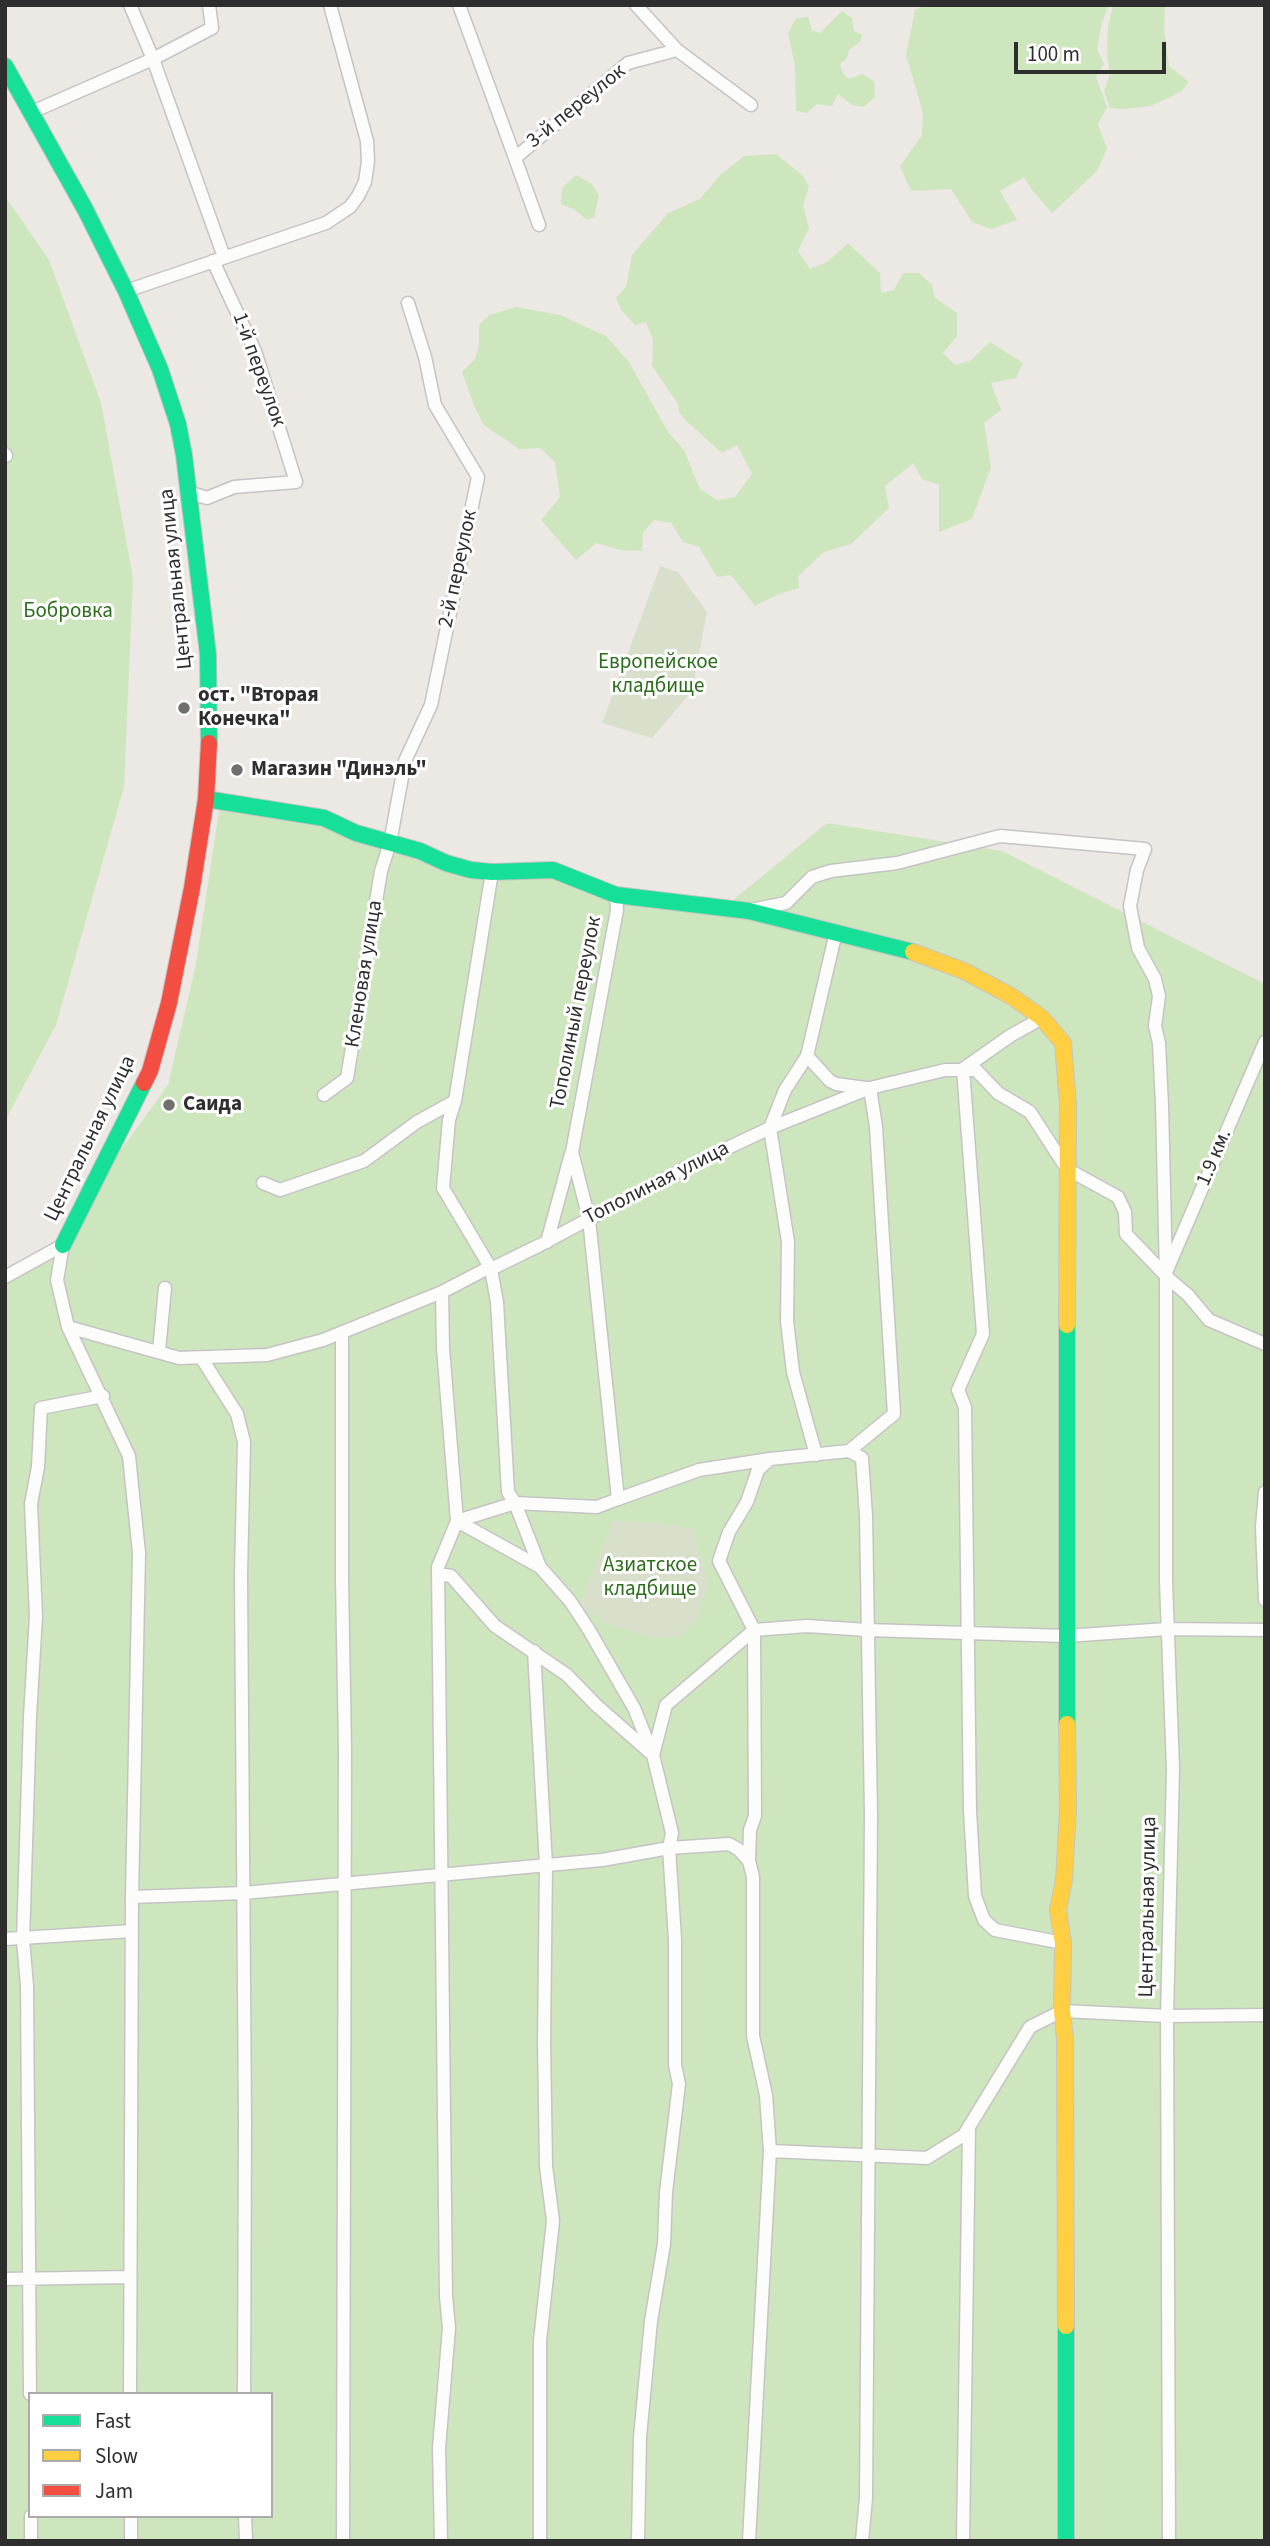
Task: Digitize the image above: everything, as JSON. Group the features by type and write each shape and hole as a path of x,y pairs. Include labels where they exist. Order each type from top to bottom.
{"street":[{"name":"1-й переулок","path":"130,5 153,59 219,259 255,351 296,482 234,487 207,498 188,492"},
{"path":"32,112 153,59 212,28 209,5"},
{"path":"127,291 326,223 350,207 365,182 367,141 330,5"},
{"name":"3-й переулок","path":"459,5 515,158 628,64 677,50"},
{"path":"636,5 677,50 751,105"},
{"name":"Центральная улица","path":"5,66 127,291 160,369 178,424 208,654 210,731 206,799 181,943 150,1070 63,1245 5,1277"},
{"path":"515,158 539,225"},
{"name":"2-й переулок","path":"390,843 405,761 431,705 478,477 435,405 425,357 408,303"},
{"path":"206,799 324,818 356,833 420,851 446,863 492,872 553,870 616,895"},
{"name":"Центральная улица","path":"749,911 786,903 812,877 831,871 897,863 1000,836 1145,849 1137,870 1130,906 1138,948 1155,979 1158,996 1156,1026 1162,1105 1166,1274 1167,1629 1173,1769 1167,2016 1169,2541"},
{"name":"Кленовая улица","path":"324,1095 347,1078 381,871 390,843"},
{"path":"492,872 455,1101 449,1119 443,1188 491,1268 497,1302 508,1492 515,1503 540,1567"},
{"name":"Тополиный переулок","path":"547,1242 572,1152 617,909 616,895 749,911 911,951 964,971 1012,996 1042,1018 1063,1043 1068,1104 1068,1809 1064,1880 1058,1910 1063,1943 1062,2011 1065,2038 1066,2541"},
{"path":"816,1455 793,1372 788,1321 788,1242 770,1128 785,1090 807,1056 836,932"},
{"path":"964,1069 1010,1036 1042,1018"},
{"name":"1.9 км.","path":"1166,1274 1265,1042"},
{"path":"457,1521 515,1503 597,1507 699,1471 849,1451 894,1414 876,1127 870,1088 830,1081 807,1056"},
{"path":"964,1069 976,1070 998,1093 1030,1112 1067,1169 1118,1197 1125,1212 1126,1234 1209,1320 1265,1344"},
{"path":"964,1069 983,1334 958,1390 965,1407 970,1815 975,1896 984,1920 995,1930 1063,1943"},
{"name":"Тополиная улица","path":"68,1327 179,1358 267,1355 342,1332 442,1292 547,1242 683,1169 770,1128 870,1088 923,1074 964,1069"},
{"path":"263,1183 280,1190 364,1161 417,1122 455,1101"},
{"name":"Тополиный переулок","path":"572,1152 589,1219 618,1499"},
{"path":"63,1245 57,1280 68,1327 103,1396 129,1456 138,1553 132,1897 131,2392"},
{"path":"159,1351 165,1288"},
{"path":"441,2541 439,2448 449,2328 446,2282 438,1567 457,1521 443,1349 442,1292"},
{"path":"342,1332 345,1749 343,2541"},
{"path":"202,1359 237,1414 244,1442 241,1511 244,2392"},
{"path":"30,2392 27,1986 23,1940 36,1616 32,1504 38,1467 41,1408 103,1396"},
{"path":"849,1451 862,1458 866,1516 871,1814 866,2498 862,2541"},
{"path":"749,2541 770,2151 766,2095 753,2036 753,1877 749,1861 750,1830 755,1816 754,1630 719,1561 729,1532 747,1502 758,1470 770,1460"},
{"path":"1265,1492 1262,1527 1265,1600"},
{"path":"457,1521 540,1567 570,1601 634,1707 653,1755 672,1833 669,1848 675,1939 675,2065 678,2084 666,2192 664,2244 651,2320 640,2437 638,2541"},
{"path":"439,1574 451,1576 495,1626 567,1675 596,1705 653,1755"},
{"path":"653,1755 666,1705 754,1630 807,1626 1066,1636 1167,1629 1265,1630"},
{"path":"534,1651 546,1865 546,2166 553,2221 540,2341 540,2541"},
{"path":"132,1897 244,1893 602,1860 669,1848 729,1844 750,1830"},
{"path":"729,1844 749,1861"},
{"path":"5,1939 23,1940 132,1931"},
{"path":"770,2151 926,2158 964,2135 1030,2027 1062,2011 1167,2016 1265,2015"},
{"path":"963,2541 969,2127"},
{"path":"5,2279 130,2277"},
{"path":"31,2518 31,2541"},
{"path":"131,2518 131,2541"},
{"path":"245,2518 246,2541"}],"green space":[{"path":"926,5 1109,5 1102,22 1097,49 1104,64 1096,77 1107,107 1098,124 1107,149 1097,171 1052,213 1024,177 1000,191 1017,220 991,229 972,222 951,189 911,191 900,166 922,135 923,113 906,55 915,10"},
{"path":"1113,5 1165,5 1164,29 1169,66 1189,82 1182,91 1151,106 1110,108 1104,91 1110,74 1107,55 1108,27"},
{"path":"842,11 852,18 854,31 862,35 860,42 849,50 847,58 840,64 843,74 849,79 862,74 874,81 875,97 864,107 852,105 838,94 832,106 817,104 807,113 796,111 795,66 788,33 796,18 808,17 812,30 820,33"},
{"path":"776,154 802,175 809,186 803,206 809,228 798,251 810,269 827,262 848,243 880,273 881,293 894,290 903,273 919,273 932,285 935,298 957,313 957,336 943,353 955,365 970,361 990,342 1023,363 1016,378 991,383 1001,410 984,423 991,467 972,519 939,532 939,485 922,479 913,463 885,486 889,508 851,544 824,552 798,576 799,588 755,606 731,575 717,577 699,547 683,542 671,523 654,520 643,533 642,551 620,550 596,543 576,560 541,520 560,497 555,462 540,448 519,449 484,425 475,408 462,372 475,359 479,346 479,325 489,315 516,307 560,315 606,336 629,362 668,432 684,450 700,489 717,500 735,497 752,474 737,445 722,453 686,421 679,412 678,404 652,366 653,340 646,322 635,325 621,310 616,298 626,287 632,255 668,213 700,199 720,175 744,156"},
{"path":"576,175 592,184 599,196 594,217 587,220 575,210 561,204 562,188"},
{"name":"Бобровка","path":"5,196 49,260 101,403 133,578 124,787 56,1025 5,1121"},
{"name":"Европейское кладбище","path":"660,566 678,572 707,612 692,691 652,738 602,723"},
{"path":"219,810 334,829 377,841 716,914 827,823 1002,851 1265,984 1265,2541 5,2541 5,1277 63,1245 110,1165 168,1085 196,964"},
{"name":"Азиатское кладбище","path":"613,1521 693,1528 709,1585 697,1618 681,1637 653,1638 609,1625 580,1606"}],"traffic: fast":[{"path":"5,66 85,209 126,291 160,369 178,424 208,654 209,743"},
{"path":"206,799 324,818 356,833 420,851 446,863 471,870 553,870 616,895 749,911 913,952"},
{"path":"63,1245 144,1083"},
{"path":"1067,1325 1067,1724"},
{"path":"1066,2326 1066,2541"}],"traffic: slow":[{"path":"913,952 964,971 1011,996 1042,1018 1063,1043 1068,1104 1067,1325"},
{"path":"1066,2326 1065,2038 1062,2011 1063,1943 1058,1910 1064,1880 1068,1809 1067,1724"}],"traffic: jam":[{"path":"144,1083 150,1071 169,1003 192,888 206,799 209,743"}],"place":[{"name":"ост. \"Вторая Конечка\"","path":"184,708"},
{"name":"Магазин \"Динэль\"","path":"237,770"},
{"name":"Саида","path":"169,1105"}]}
